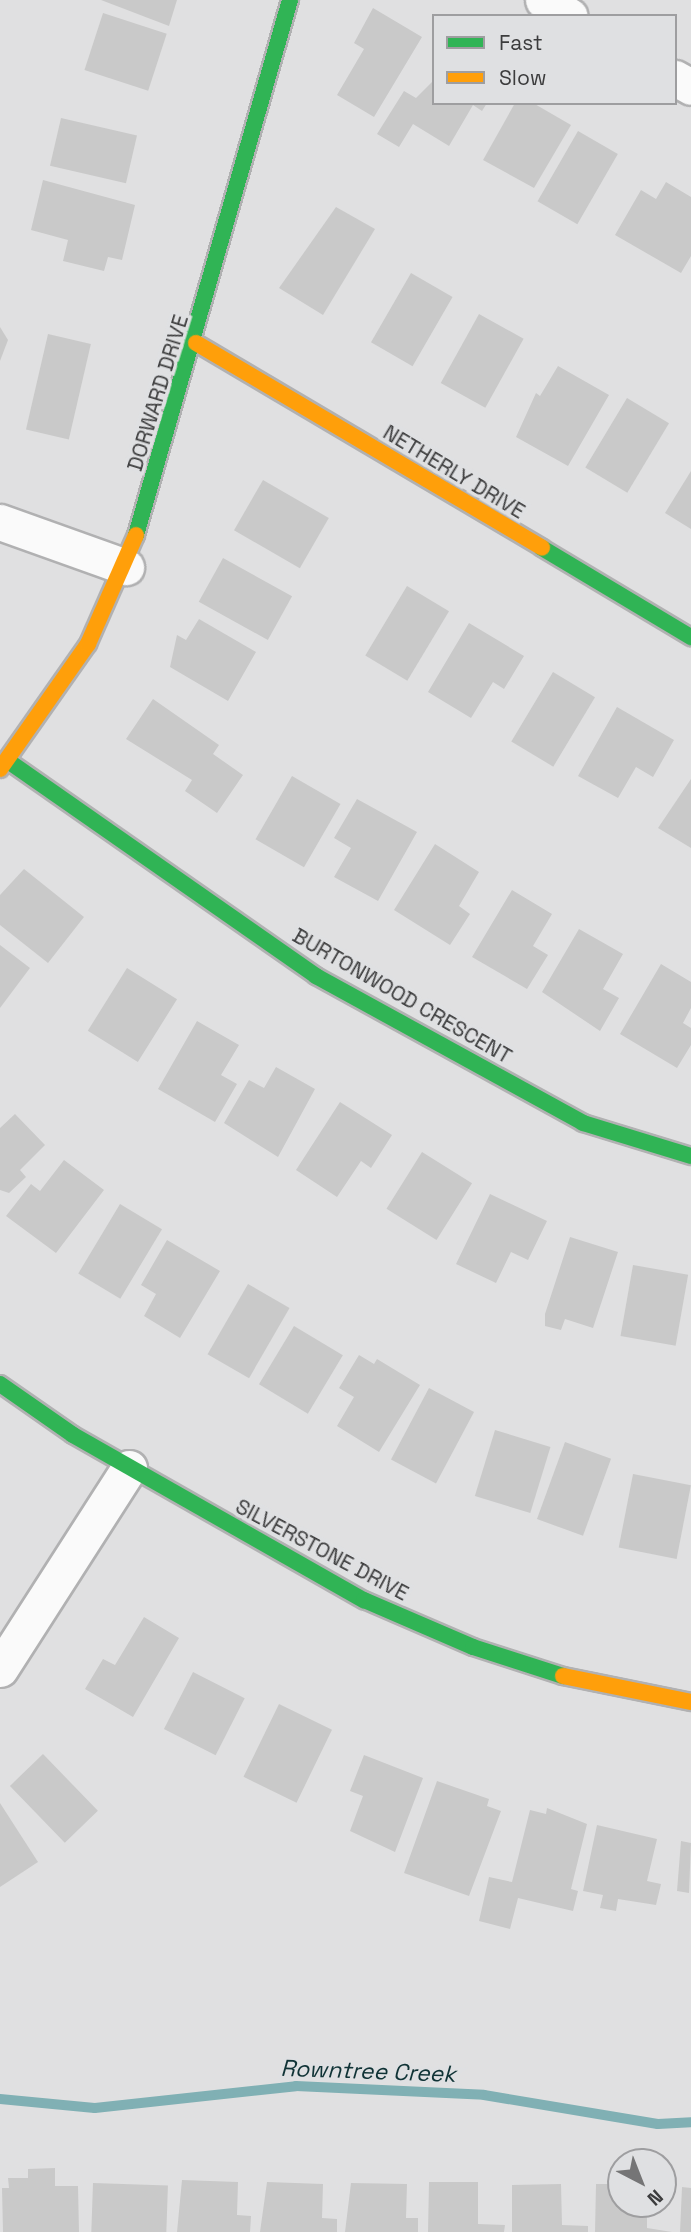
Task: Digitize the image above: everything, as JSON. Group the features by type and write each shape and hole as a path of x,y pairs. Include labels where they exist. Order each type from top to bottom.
{"street":[{"name":"DORWARD DRIVE","path":"4,765 88,644 126,567 196,343 290,0"},
{"path":"543,0 567,14"},
{"name":"NETHERLY DRIVE","path":"196,343 691,637"},
{"path":"0,522 126,567"},
{"name":"BURTONWOOD CRESCENT","path":"4,765 316,976 583,1123 691,1156"},
{"name":"SILVERSTONE DRIVE","path":"0,1384 129,1468 364,1600 460,1642 578,1681 691,1702"},
{"path":"0,1669 129,1468"}],"building":[{"path":"101,0 177,0 169,26"},
{"path":"373,8 422,37 374,117 337,95 364,49 354,43"},
{"path":"103,13 167,34 148,91 84,70"},
{"path":"432,82 432,105 473,105 449,146 413,124 399,147 377,134 404,91 416,98"},
{"path":"473,105 486,105 482,111"},
{"path":"514,105 536,105 571,125 534,188 483,160"},
{"path":"61,118 137,136 126,183 50,166"},
{"path":"578,131 618,154 577,224 538,201"},
{"path":"43,180 135,205 122,260 108,257 104,271 63,261 68,240 31,230"},
{"path":"666,182 691,197 691,256 681,273 615,235 641,190 656,199"},
{"path":"336,207 375,229 323,315 279,288"},
{"path":"411,273 453,297 413,366 371,342"},
{"path":"479,314 524,339 485,408 441,383"},
{"path":"0,327 8,340 0,361"},
{"path":"48,334 91,344 69,439 26,429"},
{"path":"558,366 609,395 568,466 516,437 536,393 540,396"},
{"path":"627,398 669,423 627,493 585,467"},
{"path":"691,471 691,529 665,513"},
{"path":"263,480 329,518 300,568 234,530"},
{"path":"223,558 292,596 268,640 199,602"},
{"path":"407,586 449,611 407,681 365,655"},
{"path":"199,619 256,652 228,701 170,667 177,635 186,640"},
{"path":"469,623 524,656 504,689 493,682 471,718 428,692"},
{"path":"553,672 595,697 553,767 511,741"},
{"path":"153,699 219,745 213,754 243,775 217,813 185,791 192,780 126,739"},
{"path":"617,707 674,740 653,777 636,767 618,798 578,776"},
{"path":"292,776 340,804 304,867 256,839"},
{"path":"691,779 691,848 658,828"},
{"path":"357,799 417,832 378,901 334,877 351,848 334,838"},
{"path":"435,844 479,872 459,906 470,914 450,945 394,910"},
{"path":"24,869 84,917 48,963 0,925 0,895"},
{"path":"512,890 552,914 533,946 548,955 527,989 472,957"},
{"path":"579,929 623,954 603,989 619,998 600,1031 542,992"},
{"path":"0,945 30,968 0,1008"},
{"path":"661,964 691,982 691,1008 683,1023 691,1028 691,1045 677,1068 620,1034"},
{"path":"127,968 177,999 138,1062 88,1031"},
{"path":"197,1021 239,1045 221,1075 237,1084 215,1122 158,1089"},
{"path":"276,1067 315,1089 278,1157 224,1123 249,1080 264,1088"},
{"path":"340,1102 392,1135 371,1168 361,1161 337,1197 296,1170"},
{"path":"15,1114 45,1145 20,1170 26,1177 9,1193 0,1190 0,1128"},
{"path":"422,1152 472,1183 437,1240 386,1209"},
{"path":"64,1160 104,1190 56,1253 6,1216 31,1184 40,1191"},
{"path":"490,1194 547,1221 528,1260 511,1252 496,1283 456,1264"},
{"path":"120,1204 162,1229 120,1299 78,1273"},
{"path":"570,1237 618,1252 593,1328 565,1319 561,1330 545,1326 545,1314"},
{"path":"167,1240 220,1271 180,1338 144,1316 156,1294 141,1285"},
{"path":"633,1265 688,1275 676,1346 620,1336"},
{"path":"248,1284 290,1308 249,1378 208,1354"},
{"path":"294,1326 343,1355 308,1414 259,1384"},
{"path":"359,1355 374,1364 377,1359 420,1385 379,1452 337,1426 354,1397 339,1388"},
{"path":"429,1388 474,1412 436,1483 391,1460"},
{"path":"495,1430 550,1447 530,1513 475,1496"},
{"path":"565,1442 611,1459 583,1536 537,1519"},
{"path":"633,1474 691,1485 677,1559 619,1548"},
{"path":"144,1617 179,1638 133,1717 85,1689 103,1659 115,1665"},
{"path":"193,1672 245,1698 216,1755 164,1729"},
{"path":"279,1704 332,1730 297,1803 243,1777"},
{"path":"43,1754 98,1811 65,1843 10,1786"},
{"path":"364,1755 423,1778 395,1852 350,1831 363,1796 350,1791"},
{"path":"437,1781 489,1799 487,1806 501,1811 469,1896 404,1873"},
{"path":"0,1803 38,1862 0,1887"},
{"path":"547,1808 587,1824 571,1889 578,1891 573,1911 518,1898 510,1929 479,1921 489,1877 512,1882 530,1810 546,1814"},
{"path":"597,1825 657,1839 647,1881 661,1884 656,1905 618,1899 616,1911 600,1908 603,1895 583,1891"},
{"path":"681,1841 691,1843 689,1893 677,1891"},
{"path":"55,2168 55,2186 78,2186 79,2232 3,2232 2,2188 9,2188 8,2178 28,2178 28,2169"},
{"path":"182,2180 238,2182 237,2215 251,2216 250,2232 177,2232"},
{"path":"267,2182 323,2184 322,2218 337,2219 337,2232 260,2232"},
{"path":"429,2182 478,2182 478,2224 505,2225 504,2232 428,2232"},
{"path":"93,2183 168,2186 166,2232 91,2232"},
{"path":"351,2183 407,2184 406,2218 418,2218 418,2232 345,2232"},
{"path":"561,2184 562,2225 588,2226 588,2232 512,2232 512,2185"},
{"path":"596,2184 607,2184 607,2218 647,2218 647,2228 672,2232 595,2232"},
{"path":"682,2187 691,2188 691,2232 680,2232"}],"waterway":[{"name":"Rowntree Creek","path":"0,2099 95,2108 296,2086 484,2095 658,2124 691,2122"}],"traffic: fast":[{"path":"136,535 290,0"},
{"path":"542,548 691,637"},
{"path":"8,761 316,976 583,1123 691,1156"},
{"path":"0,1384 73,1435 364,1600 473,1647 563,1676"}],"traffic: slow":[{"path":"196,343 542,548"},
{"path":"0,769 88,644 136,535"},
{"path":"563,1676 691,1702"}]}
